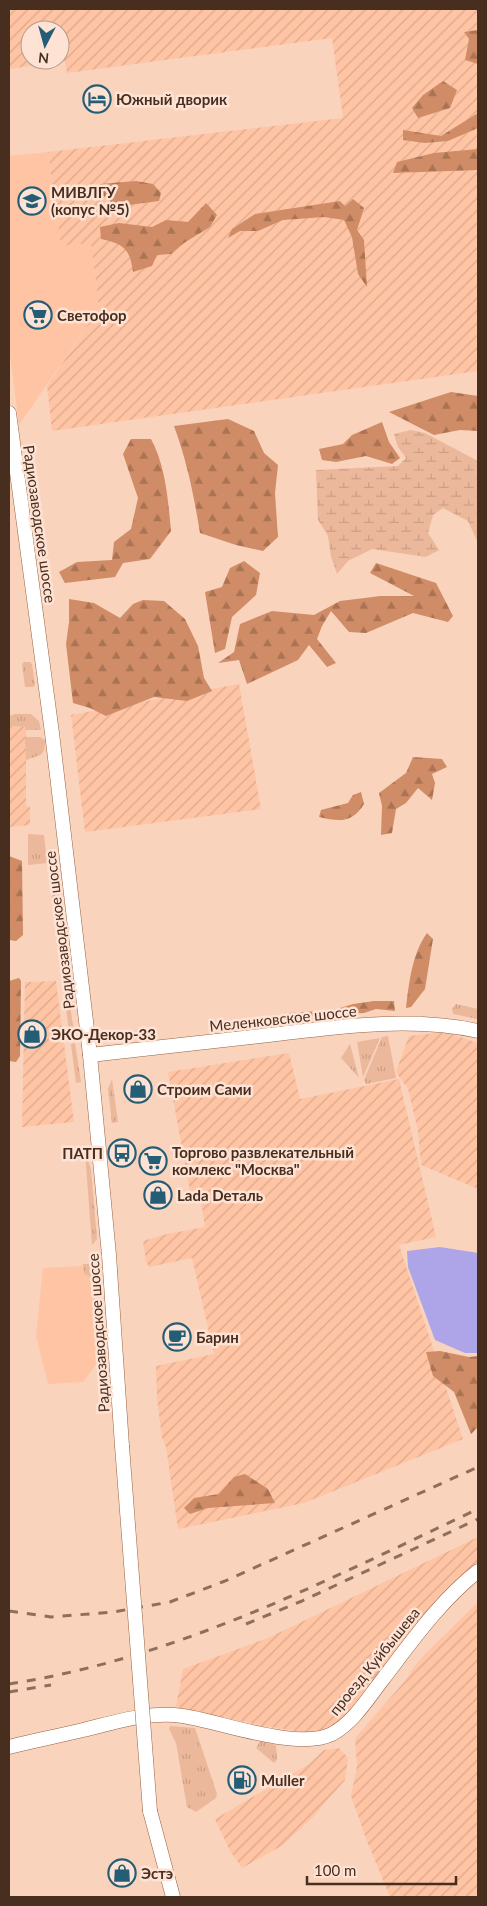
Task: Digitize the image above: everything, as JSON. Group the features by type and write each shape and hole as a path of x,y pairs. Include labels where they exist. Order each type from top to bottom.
{"main road":[{"name":"Радиозаводское шоссе","path":"9,412 52,733 90,1055 109,1256 150,1811 173,1897"},
{"name":"Меленковское шоссе","path":"90,1055 331,1028 386,1024 434,1025 478,1030"},
{"name":"проезд Куйбышева","path":"9,1747 133,1718 158,1715 182,1716 283,1738 305,1740 332,1734 344,1726 361,1708 436,1611 462,1584 478,1572"}],"shaded area":[{"path":"9,9 478,9 478,371 52,431 47,386 99,308 91,243 61,246 48,152 343,118 332,38 67,73 66,70 70,70 70,20 20,20 20,67 9,69"},
{"path":"48,152 61,246 91,242 99,308 19,425 9,345 9,156"},
{"path":"239,684 261,809 85,832 71,715"},
{"path":"9,726 26,727 26,806 30,807 30,825 9,827"},
{"path":"56,981 74,1122 22,1127 25,982"},
{"path":"446,1032 478,1043 478,1189 421,1165 418,1131 408,1089 396,1072 409,1036"},
{"path":"289,1053 300,1099 399,1079 436,1237 399,1245 463,1439 304,1503 178,1529 166,1447 162,1438 157,1399 156,1366 214,1354 192,1258 149,1267 146,1262 143,1241 167,1234 205,1227 199,1189 190,1191 168,1072"},
{"path":"440,1247 478,1253 478,1353 465,1353 435,1340 408,1267 407,1251"},
{"path":"83,1266 84,1274 94,1278 98,1296 99,1360 83,1382 48,1384 36,1336 43,1268"},
{"path":"478,1537 478,1565 350,1711 333,1727 309,1733 263,1726 176,1707 183,1669 268,1638"},
{"path":"478,1602 478,1897 390,1897 351,1796 357,1766 355,1738 405,1681 424,1655"},
{"path":"339,1748 348,1758 345,1780 312,1818 283,1845 242,1868 230,1851 215,1819 309,1764 324,1750"}],"green space":[{"path":"478,30 478,64 465,60 469,39 464,32"},
{"path":"443,81 457,90 450,108 418,118 412,108 423,95"},
{"path":"478,113 478,128 448,141 425,143 403,140 403,130 441,136"},
{"path":"478,149 478,170 393,173 397,162 434,153"},
{"path":"136,181 153,184 161,193 159,201 114,207 111,202 96,190 100,184"},
{"path":"353,199 364,208 357,230 364,240 367,287 358,274 352,237 344,220 324,217 283,220 258,231 240,231 228,238 232,229 255,214 340,201 345,206"},
{"path":"206,203 217,215 210,227 184,243 171,254 157,255 152,266 133,272 128,253 115,243 101,239 100,227 119,223 152,227 166,220 188,222"},
{"path":"451,392 478,396 478,431 460,430 434,435 389,412"},
{"path":"228,419 254,431 264,453 278,465 275,493 278,537 263,551 236,545 200,533 190,479 174,426"},
{"path":"382,422 389,442 400,458 392,464 366,456 336,462 322,460 319,449 343,444 352,435"},
{"path":"411,430 425,433 478,461 478,543 468,521 443,508 433,515 428,533 439,550 426,557 372,549 348,561 337,574 331,557 328,536 318,520 316,470 398,466 406,458 398,447 394,434"},
{"path":"131,439 151,439 156,450 166,484 171,531 150,559 123,563 115,577 65,583 59,572 77,562 112,560 114,542 131,529 138,498 123,454"},
{"path":"244,561 260,573 256,595 232,617 225,649 215,653 205,592 222,587 230,568"},
{"path":"376,563 436,583 453,616 448,622 413,613 366,633 349,632 331,611 317,639 336,663 327,667 309,645 298,660 247,684 239,660 218,663 234,652 240,624 272,611 314,615 340,601 381,596 414,596 370,573"},
{"path":"69,599 94,603 120,618 133,604 143,600 164,601 185,619 198,646 204,678 212,691 187,701 154,697 106,716 90,708 73,703 66,644 69,622"},
{"path":"24,662 32,664 35,685 33,687 25,687 22,664"},
{"path":"31,714 39,721 41,730 25,730 25,727 9,726 9,716"},
{"path":"25,737 40,737 45,740 43,752 26,760"},
{"path":"413,757 442,759 447,767 432,774 435,783 432,800 418,788 406,803 396,809 392,833 381,835 382,806 379,793 406,773"},
{"path":"361,792 364,804 350,818 333,820 319,817 321,810 348,803 353,795"},
{"path":"28,834 44,835 47,863 28,865"},
{"path":"9,856 22,861 23,935 16,941 9,940"},
{"path":"49,864 56,864 64,931 56,934"},
{"path":"427,933 433,939 425,989 411,1007 406,1008 415,959"},
{"path":"19,978 21,981 20,1056 16,1062 9,1061 9,981"},
{"path":"62,979 66,981 75,1037 70,1038"},
{"path":"394,1001 395,1011 376,1009 364,1013 287,1018 289,1013 334,1010 353,1004"},
{"path":"456,1004 478,1009 478,1019 453,1014 452,1009"},
{"path":"388,1036 396,1078 366,1084 364,1080 382,1037"},
{"path":"380,1038 363,1077 357,1042"},
{"path":"75,1043 81,1082 76,1083 71,1044"},
{"path":"350,1044 359,1078 341,1058"},
{"path":"112,1079 118,1122 112,1123 108,1089"},
{"path":"85,1152 91,1169 97,1239 92,1245"},
{"path":"83,1264 93,1264 98,1269 101,1297 98,1296 94,1278 84,1274"},
{"path":"440,1351 469,1357 478,1356 478,1427 471,1434 454,1392 433,1376 426,1352"},
{"path":"245,1474 268,1489 275,1503 208,1508 190,1514 184,1508 194,1498 219,1494 234,1477"},
{"path":"170,1726 195,1728 217,1794 216,1798 196,1812 187,1807 176,1743 169,1729"},
{"path":"260,1741 276,1745 277,1760 274,1763 256,1748"}],"railway":[{"path":"9,1611 51,1617 113,1612 170,1602 225,1581 478,1467"},
{"path":"9,1684 71,1672 132,1656 250,1614 478,1509"},
{"path":"246,1624 302,1601 478,1519"},
{"path":"9,1692 51,1685"}],"place":[{"name":"Южный дворик","path":"97,99"},
{"name":"МИВЛГУ (копус №5)","path":"32,201"},
{"name":"Светофор","path":"38,315"},
{"name":"ЭКО-Декор-33","path":"32,1034"},
{"name":"Строим Сами","path":"138,1089"},
{"name":"ПАТП","path":"122,1153"},
{"name":"Торгово развлекательный комлекс \"Москва\"","path":"153,1161"},
{"name":"Lada Dеталь","path":"158,1195"},
{"name":"Барин","path":"177,1337"},
{"name":"Muller","path":"242,1780"},
{"name":"Эстэ","path":"122,1873"}]}
